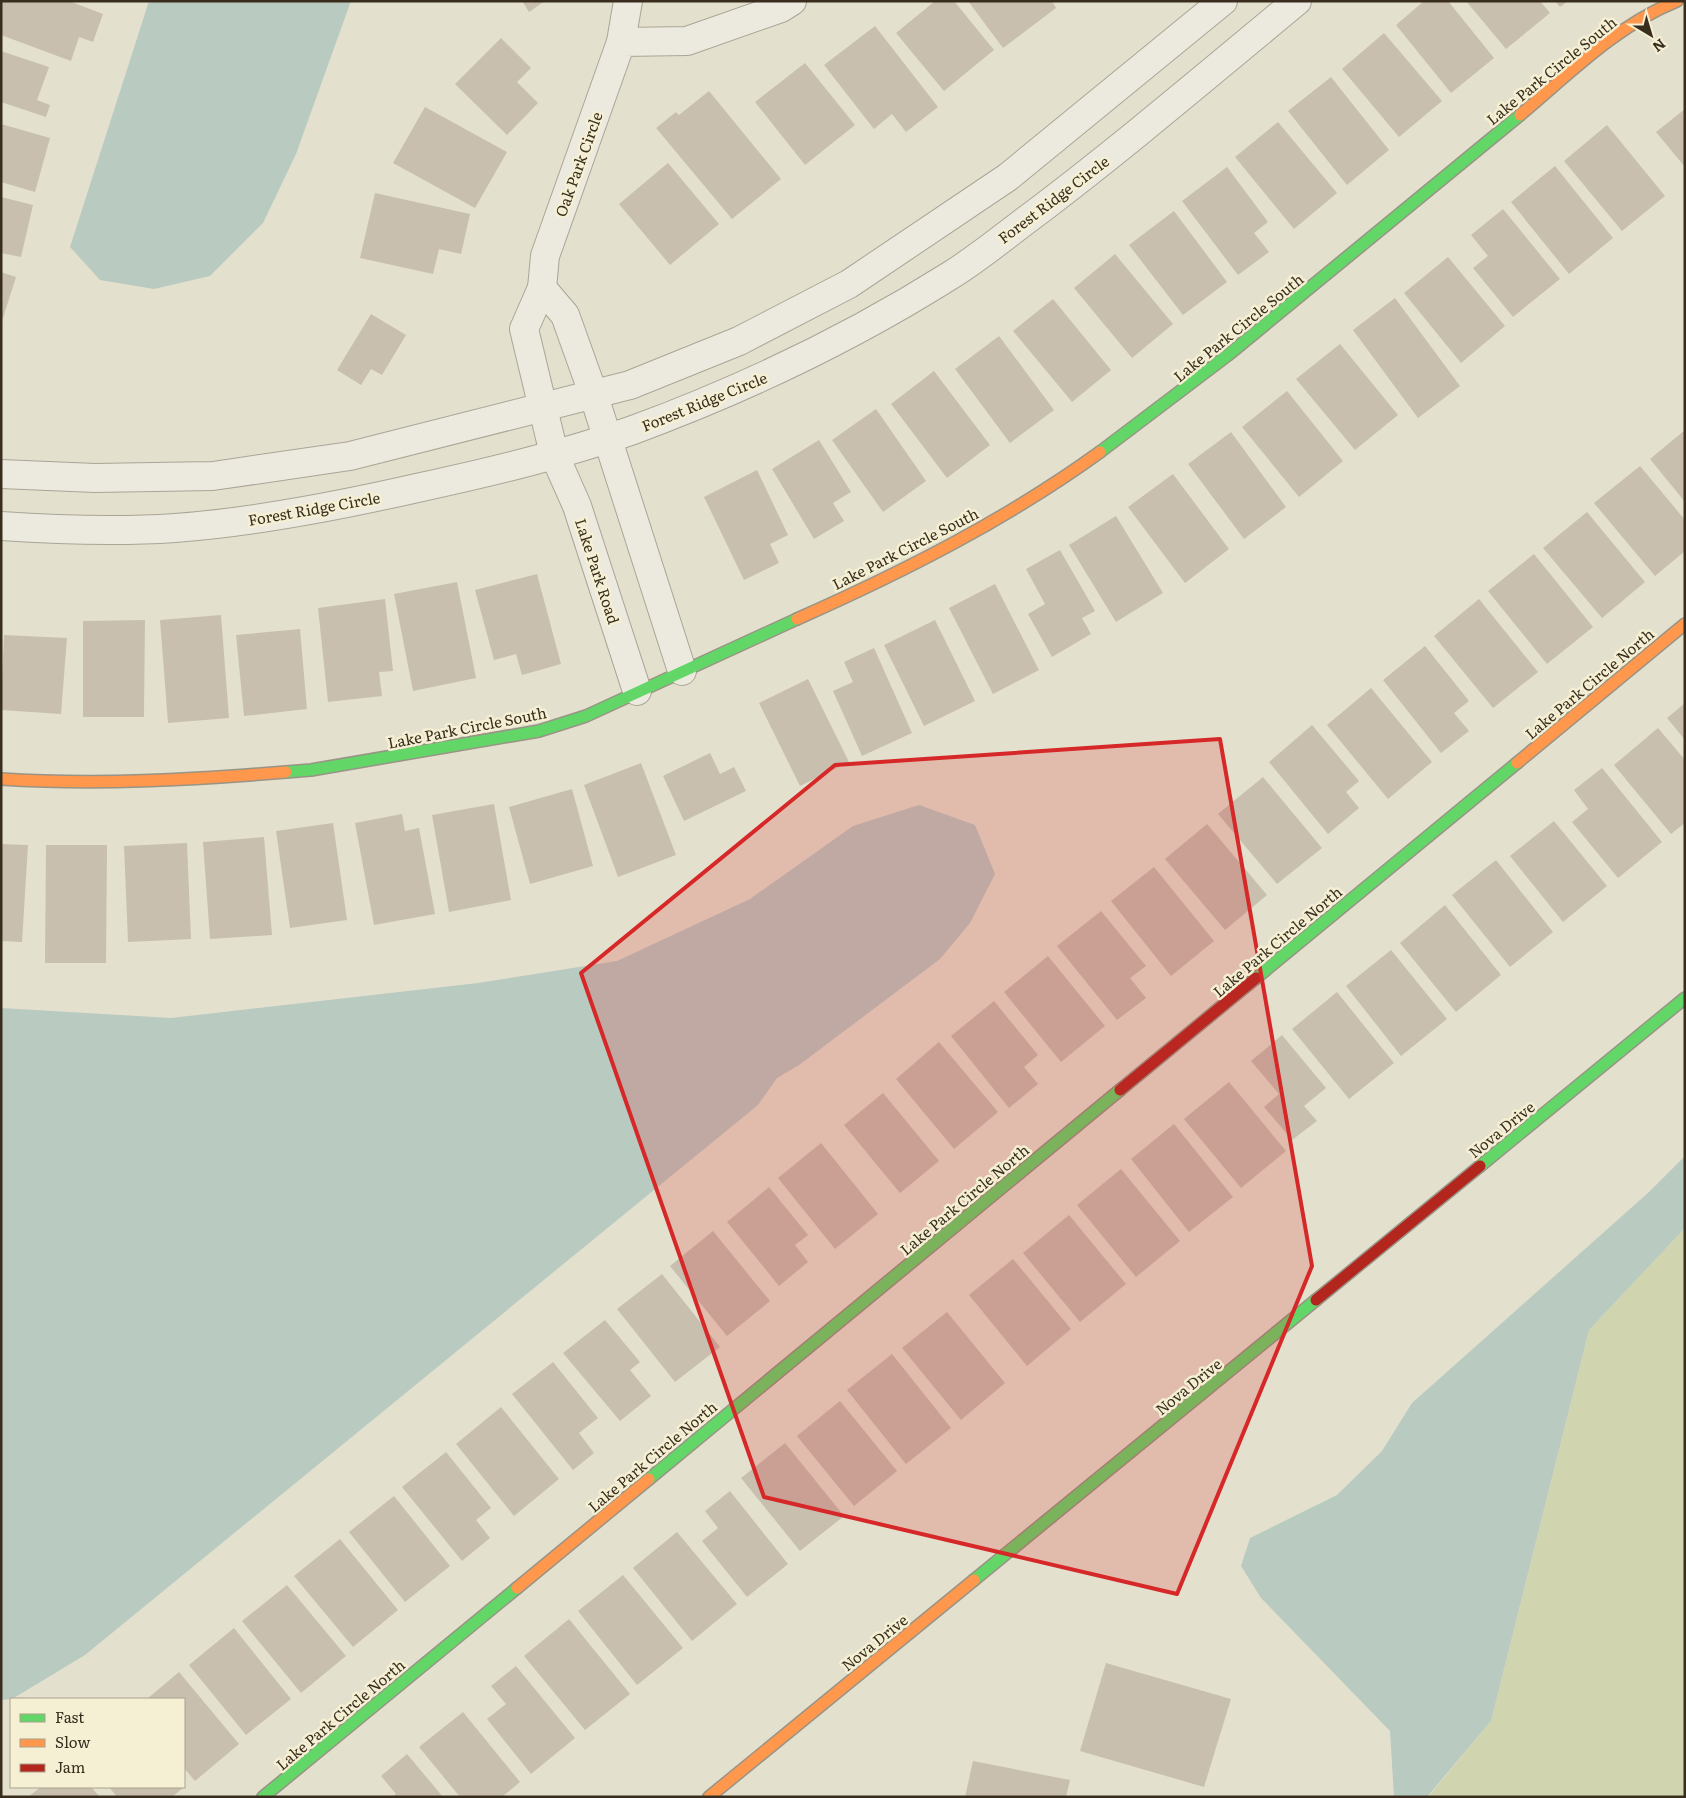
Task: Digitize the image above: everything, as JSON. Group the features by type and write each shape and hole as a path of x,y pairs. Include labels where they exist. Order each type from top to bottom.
{"street":[{"name":"Oak Park Circle","path":"554,454 524,329 542,288 545,256 621,42 628,1"},
{"path":"621,42 687,42 781,8 792,1"},
{"path":"1,474 96,478 213,476 350,456 630,385 739,341 849,284 1008,177 1223,1"},
{"name":"Forest Ridge Circle","path":"1,526 98,530 175,528 282,515 402,492 503,469 606,439 778,371 862,328 954,273 1100,164 1297,1"},
{"name":"Lake Park Circle South","path":"1,779 70,783 178,780 311,770 539,731 586,716 948,546 1042,492 1131,432 1222,360 1626,28 1656,9 1677,1"},
{"path":"542,288 565,315 593,393 606,439 682,671"},
{"name":"Lake Park Road","path":"554,454 577,506 637,691"},
{"name":"Lake Park Circle North","path":"263,1797 1685,624"},
{"name":"Nova Drive","path":"709,1797 1685,998"}],"highlighted area":[{"path":"1220,739 1312,1266 1177,1594 764,1497 581,973 835,765"}],"green space":[{"path":"1685,1228 1685,1797 1428,1797 1491,1721 1589,1330"}],"shaded area":[{"path":"149,1 351,1 296,154 263,223 210,276 154,289 100,280 70,247"},
{"path":"919,805 975,825 995,874 970,923 940,959 799,1065 777,1078 758,1105 85,1655 14,1698 1,1700 1,1008 171,1018 478,983 617,961 750,899 853,826"},
{"path":"1685,1156 1685,1228 1589,1330 1491,1721 1427,1797 1394,1797 1390,1731 1261,1598 1241,1566 1250,1538 1337,1495 1382,1451 1412,1403 1649,1192"}],"building":[{"path":"1,1 69,1 103,14 93,42 79,37 71,61 1,35"},
{"path":"522,1 545,1 529,12"},
{"path":"935,1 954,1 994,50 944,91 896,33"},
{"path":"968,1 1052,1 1056,8 1003,48"},
{"path":"1424,1 1448,1 1494,58 1451,93 1396,25"},
{"path":"1466,1 1540,1 1550,13 1506,49"},
{"path":"1555,1 1568,1 1560,7"},
{"path":"875,26 938,107 906,132 892,114 874,129 824,65"},
{"path":"1384,33 1442,101 1399,137 1342,69"},
{"path":"501,38 531,68 517,82 538,103 507,135 455,84"},
{"path":"1,51 49,67 37,100 50,105 46,117 1,102"},
{"path":"805,63 855,125 805,165 755,102"},
{"path":"1331,77 1389,150 1347,185 1288,111"},
{"path":"709,91 781,179 732,219 656,128 676,112 679,115"},
{"path":"425,107 507,152 475,208 393,163"},
{"path":"1685,109 1685,167 1656,132"},
{"path":"1278,122 1337,193 1294,229 1235,157"},
{"path":"1,124 50,138 35,192 1,182"},
{"path":"1607,125 1665,196 1622,231 1564,161"},
{"path":"668,163 719,224 670,265 619,204"},
{"path":"1555,166 1613,238 1569,274 1511,202"},
{"path":"1227,167 1268,222 1254,233 1269,252 1238,275 1182,201"},
{"path":"375,193 470,214 461,254 439,249 433,274 360,258"},
{"path":"1,197 33,205 21,257 1,253"},
{"path":"1503,209 1560,279 1513,317 1473,268 1488,256 1471,235"},
{"path":"1174,211 1227,282 1183,315 1129,245"},
{"path":"1115,254 1173,324 1132,358 1074,288"},
{"path":"1448,257 1505,326 1461,363 1404,293"},
{"path":"1,272 16,277 2,321 1,321"},
{"path":"1395,298 1460,386 1418,418 1353,330"},
{"path":"1053,299 1111,370 1072,402 1013,331"},
{"path":"371,314 406,335 382,375 371,369 361,385 337,370"},
{"path":"999,336 1054,410 1010,443 955,369"},
{"path":"1340,344 1398,415 1355,450 1296,379"},
{"path":"934,371 990,445 947,478 891,404"},
{"path":"1287,391 1343,461 1299,497 1242,427"},
{"path":"876,409 926,481 883,512 832,440"},
{"path":"1685,430 1685,502 1650,459"},
{"path":"1231,432 1286,507 1244,539 1188,464"},
{"path":"819,440 851,492 833,503 844,521 814,539 772,469"},
{"path":"1640,466 1685,520 1685,551 1655,576 1594,503"},
{"path":"757,470 788,535 770,544 779,563 744,580 704,497"},
{"path":"1173,474 1229,549 1185,583 1128,507"},
{"path":"1587,512 1645,582 1602,618 1543,548"},
{"path":"1116,516 1163,593 1116,622 1069,545"},
{"path":"1060,550 1095,611 1082,618 1091,634 1052,657 1028,614 1045,604 1026,569"},
{"path":"1534,554 1593,627 1547,664 1488,591"},
{"path":"537,574 561,664 522,675 516,654 494,660 475,590"},
{"path":"457,582 476,678 413,691 394,594"},
{"path":"995,584 1039,670 993,694 949,608"},
{"path":"385,599 393,671 379,672 382,696 328,702 318,608"},
{"path":"1479,599 1538,672 1493,708 1434,636"},
{"path":"221,615 229,718 168,723 160,620"},
{"path":"145,620 144,717 83,717 83,621"},
{"path":"935,620 975,701 924,726 884,645"},
{"path":"300,629 307,709 244,716 236,635"},
{"path":"4,635 67,638 61,714 1,710"},
{"path":"1425,646 1469,701 1454,713 1469,731 1441,753 1383,680"},
{"path":"874,648 912,733 862,756 833,691 853,682 844,662"},
{"path":"808,679 849,762 800,786 759,703"},
{"path":"1371,688 1432,762 1388,799 1327,725"},
{"path":"1685,703 1685,740 1667,718"},
{"path":"1312,725 1359,781 1346,792 1359,808 1328,834 1269,762"},
{"path":"1658,728 1685,760 1685,823 1671,834 1614,765"},
{"path":"710,753 720,774 734,767 746,791 684,821 663,776"},
{"path":"641,763 676,855 618,877 584,785"},
{"path":"1602,768 1662,842 1618,878 1572,822 1588,809 1574,790"},
{"path":"1263,777 1322,848 1277,884 1218,814"},
{"path":"572,789 593,866 530,884 509,807"},
{"path":"494,804 511,900 449,912 432,815"},
{"path":"402,814 405,831 419,828 435,914 374,925 355,823"},
{"path":"1554,821 1607,886 1563,922 1510,856"},
{"path":"333,823 347,920 290,928 276,831"},
{"path":"1207,824 1267,895 1225,930 1165,859"},
{"path":"264,837 272,935 210,939 203,842"},
{"path":"187,843 191,939 128,942 124,846"},
{"path":"1,844 28,845 22,942 1,941"},
{"path":"46,845 107,845 106,963 45,963"},
{"path":"1496,860 1553,932 1510,967 1452,895"},
{"path":"1154,867 1214,941 1171,976 1111,901"},
{"path":"1445,905 1501,975 1456,1012 1400,943"},
{"path":"1101,911 1146,966 1130,978 1146,998 1117,1020 1057,946"},
{"path":"1391,950 1447,1019 1401,1056 1346,986"},
{"path":"1048,956 1105,1026 1061,1062 1004,992"},
{"path":"1337,992 1394,1063 1349,1099 1292,1029"},
{"path":"994,1001 1038,1055 1024,1067 1038,1084 1009,1108 951,1036"},
{"path":"1282,1035 1326,1088 1304,1106 1317,1121 1292,1140 1264,1107 1279,1094 1251,1061"},
{"path":"939,1042 998,1112 954,1149 896,1079"},
{"path":"1229,1082 1286,1151 1241,1188 1184,1119"},
{"path":"883,1093 939,1161 900,1193 844,1125"},
{"path":"1174,1124 1233,1197 1189,1232 1131,1159"},
{"path":"821,1143 878,1214 835,1249 778,1178"},
{"path":"1121,1169 1180,1241 1136,1277 1077,1205"},
{"path":"769,1187 808,1235 795,1245 808,1262 779,1286 727,1222"},
{"path":"1069,1215 1126,1284 1080,1322 1023,1253"},
{"path":"713,1231 770,1301 727,1336 670,1266"},
{"path":"1013,1259 1071,1329 1027,1366 969,1295"},
{"path":"662,1274 720,1347 675,1382 617,1309"},
{"path":"947,1312 1005,1383 961,1420 902,1348"},
{"path":"605,1320 640,1362 630,1370 651,1396 620,1421 563,1353"},
{"path":"892,1354 951,1428 906,1464 847,1390"},
{"path":"553,1362 598,1418 579,1433 594,1453 573,1470 512,1394"},
{"path":"840,1401 897,1471 854,1506 797,1436"},
{"path":"501,1407 559,1479 514,1516 456,1444"},
{"path":"785,1443 844,1516 800,1551 741,1478"},
{"path":"446,1452 491,1508 476,1520 490,1538 462,1561 402,1487"},
{"path":"730,1491 788,1564 747,1597 702,1541 718,1528 705,1511"},
{"path":"394,1496 450,1566 405,1602 349,1532"},
{"path":"677,1532 737,1604 692,1641 633,1568"},
{"path":"340,1539 398,1610 353,1647 294,1576"},
{"path":"623,1575 683,1648 637,1685 578,1611"},
{"path":"287,1585 346,1656 301,1693 242,1621"},
{"path":"569,1619 630,1694 585,1730 524,1656"},
{"path":"234,1628 291,1699 246,1735 189,1665"},
{"path":"1106,1663 1231,1699 1204,1787 1080,1751"},
{"path":"516,1666 575,1738 531,1774 487,1719 506,1704 491,1686"},
{"path":"179,1672 239,1744 195,1781 185,1769 185,1698 148,1698"},
{"path":"463,1712 520,1782 502,1797 460,1797 419,1747"},
{"path":"407,1754 443,1797 392,1797 396,1794 381,1776"},
{"path":"973,1761 1070,1780 1066,1797 965,1797"},
{"path":"40,1788 92,1788 100,1797 28,1797"},
{"path":"110,1788 183,1788 172,1797 117,1797"}],"traffic: fast":[{"path":"1100,452 1228,355 1520,115"},
{"path":"286,772 311,770 539,731 586,716 797,619"},
{"path":"1256,978 1517,763"},
{"path":"1480,1166 1685,998"},
{"path":"649,1479 1120,1090"},
{"path":"974,1580 1316,1300"},
{"path":"263,1797 517,1588"}],"traffic: slow":[{"path":"1520,115 1575,67 1614,37 1634,23 1677,1"},
{"path":"797,619 876,583 953,543 1028,500 1100,452"},
{"path":"1517,763 1685,624"},
{"path":"1,779 108,782 286,772"},
{"path":"517,1588 649,1479"},
{"path":"709,1797 974,1580"}],"traffic: jam":[{"path":"1120,1090 1256,978"},
{"path":"1316,1300 1480,1166"}]}
